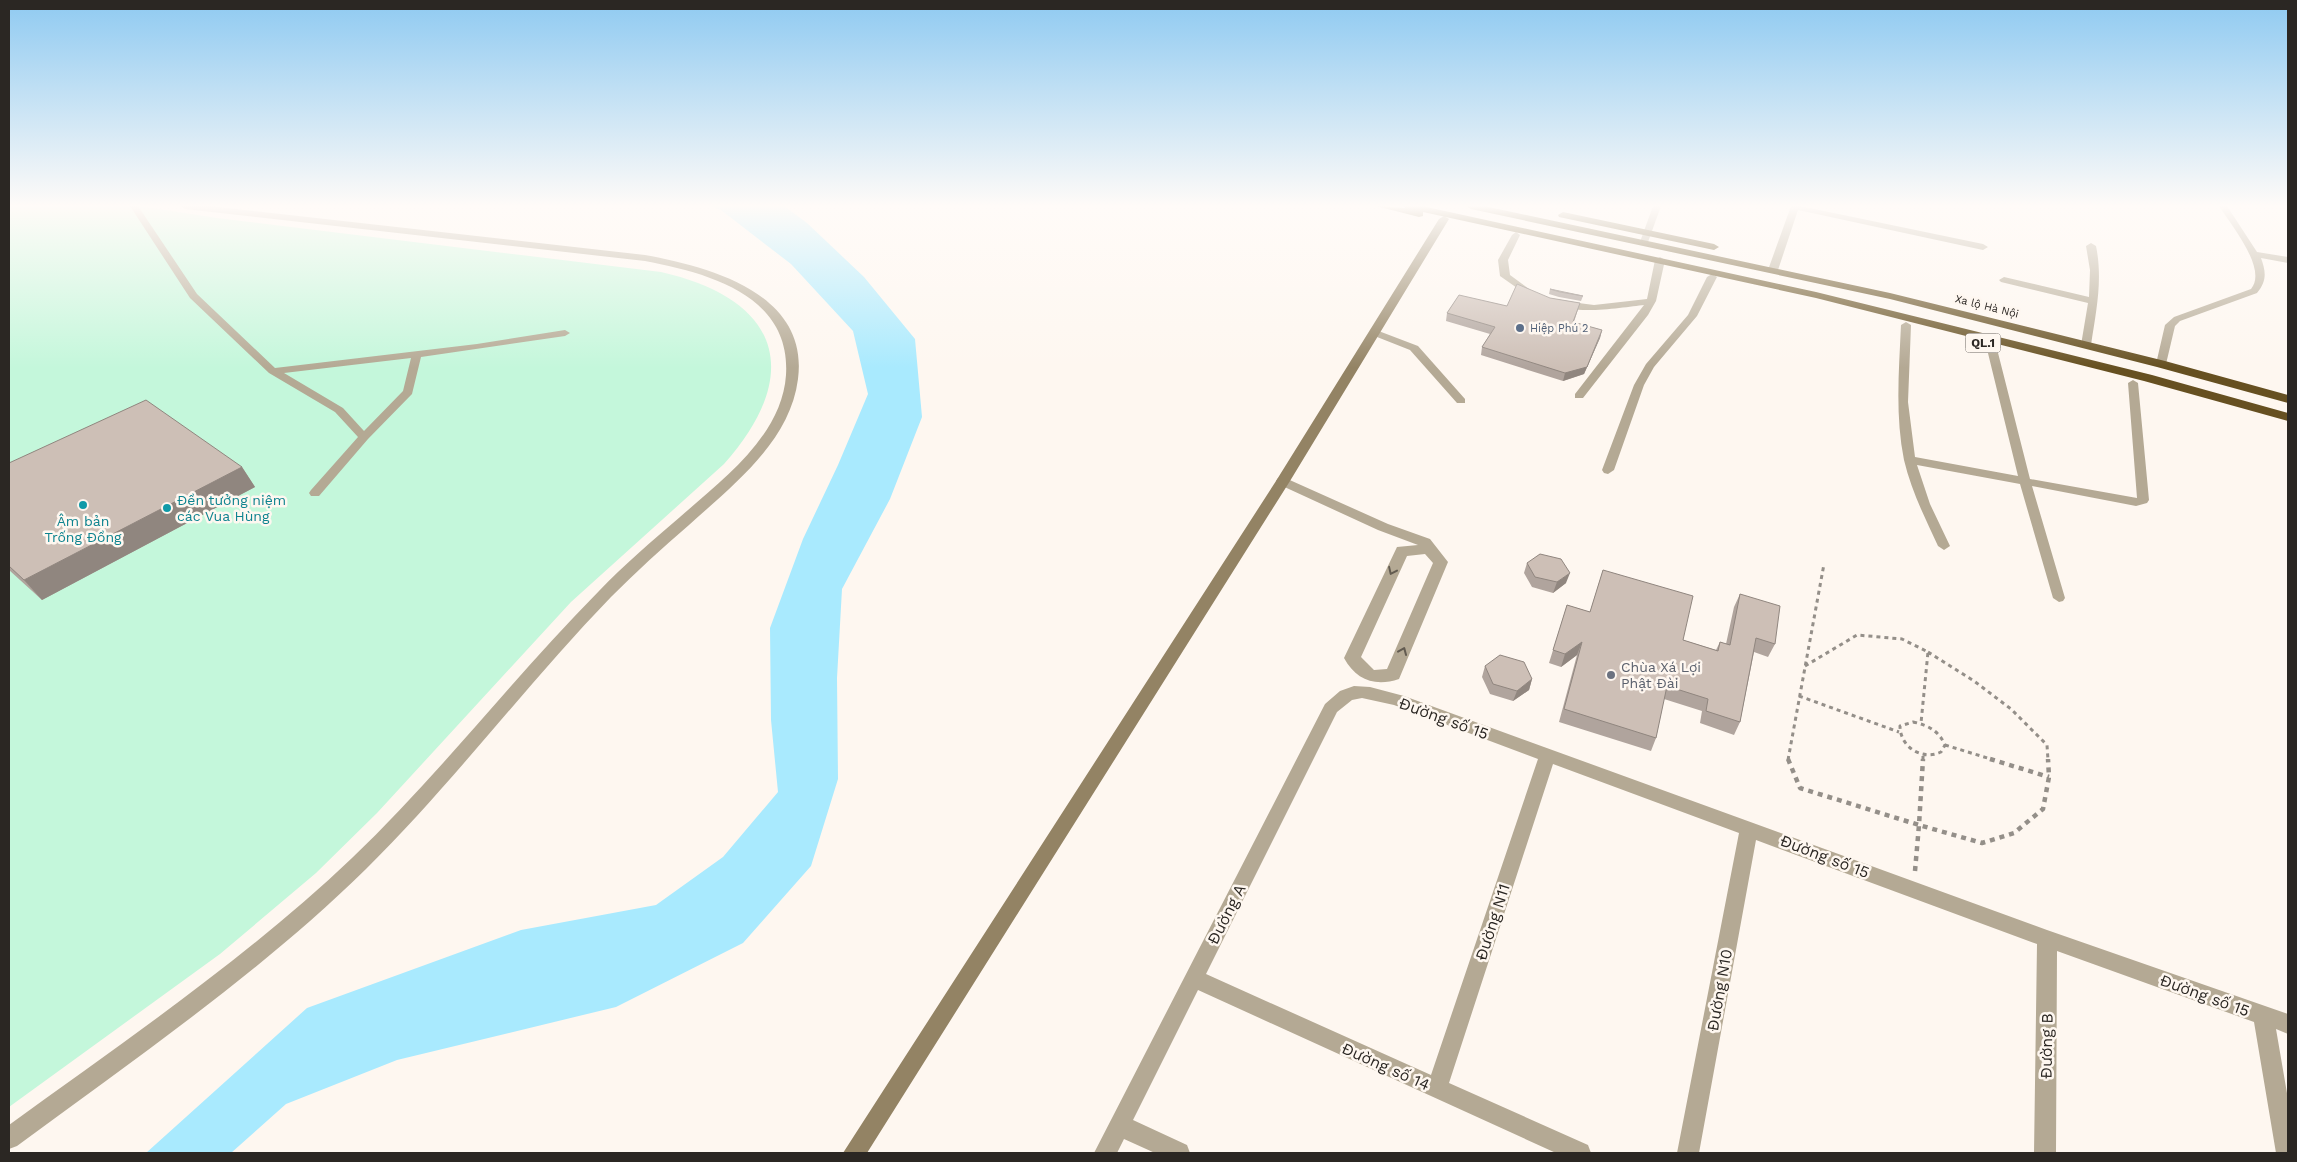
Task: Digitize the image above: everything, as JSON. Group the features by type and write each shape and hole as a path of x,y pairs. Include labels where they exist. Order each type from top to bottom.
{"highway":[{"name":"QL.1","path":"1661,260 1816,295 1978,335 2148,378 2288,417"},
{"name":"Xa lộ Hà Nội","path":"1753,260 1890,296 2087,340 2288,390"},
{"name":"QL.1","path":"1676,264 1712,277 1991,344 2288,428"},
{"name":"Xa lộ Hà Nội","path":"2162,360 2288,399"}],"street":[{"path":"9,1138 212,989 268,944 358,864 407,814 606,593 743,467 772,431 781,414 792,381 793,365 788,337 782,324 772,312 746,291 699,270 655,260"},
{"path":"854,1153 1283,481 1420,260"},
{"path":"1283,481 1383,528 1425,542 1428,549 1402,551 1352,658 1365,684"},
{"name":"Đường A","path":"1105,1153 1330,708 1339,698 1365,684 1393,675 1441,562 1428,549"},
{"name":"Đường số 15","path":"1365,684 1398,700 1548,756 1749,828 2047,939 2288,1024"},
{"name":"Đường N11","path":"1436,1088 1548,756"},
{"name":"Đường N10","path":"1688,1153 1749,828"},
{"name":"Đường B","path":"2045,1153 2047,939"},
{"name":"Đường số 14","path":"1193,978 1580,1153"},
{"path":"2264,1015 2287,1153"},
{"path":"1119,1125 1179,1153"}],"lane":[{"path":"170,260 193,296 273,371 339,410 364,437"},
{"path":"1503,260 1505,276 1527,293 1536,296"},
{"path":"1579,396 1643,315 1651,301 1660,260"},
{"path":"1775,265 1777,260"},
{"path":"2087,340 2093,301 2095,260"},
{"path":"2162,360 2170,325 2177,319 2254,292 2259,286 2261,273 2255,260"},
{"path":"1608,470 1639,385 1650,366 1692,316 1712,277"},
{"path":"2004,280 2093,301"},
{"path":"1554,301 1578,308 1594,308 1651,301"},
{"path":"1906,325 1903,402 1910,460 1924,504 1944,546"},
{"path":"273,371 477,347 565,333"},
{"path":"1376,333 1414,348 1422,354 1461,401"},
{"path":"1991,344 2024,479 2059,598"},
{"path":"314,493 364,437 408,392 417,354"},
{"path":"1910,460 2024,479 2136,502 2143,500 2133,383"}],"path":[{"path":"1804,666 1857,635 1902,639 1928,652 1974,681 2011,709 2048,744 2048,777 2043,808 2014,834 1982,843 1800,788 1788,759 1804,666 1824,564"},
{"path":"1921,723 1928,652"},
{"path":"1799,696 1899,732"},
{"path":"1905,723 1921,723 1938,732 1945,744 1944,750 1939,754 1923,754 1906,745 1899,732 1900,726 1905,723"},
{"path":"1945,744 2048,777"},
{"path":"1913,889 1923,754"}],"green space":[{"path":"9,260 564,260 661,272 701,284 732,301 755,321 768,344 771,370 765,399 749,431 724,464 571,602 377,813 316,873 220,954 9,1107"}],"water":[{"path":"786,260 846,260 864,277 915,339 922,417 890,499 842,589 837,678 838,779 811,866 743,943 616,1007 397,1060 286,1104 231,1153 146,1153 307,1008 521,930 656,905 723,857 778,792 771,720 770,628 803,539 838,465 868,394 853,331"}],"building":[{"name":"Hiệp Phú 2","path":"1517,284 1550,298 1580,303 1573,322 1602,330 1587,367 1565,373 1482,347 1495,327 1447,313 1459,295 1507,306"},
{"name":"Đền tưởng niệm các Vua Hùng","path":"146,400 242,467 24,580 9,566 9,463"},
{"path":"1540,554 1561,559 1570,573 1557,582 1535,577 1527,563"},
{"path":"1603,570 1693,596 1683,640 1718,651 1720,642 1730,645 1740,594 1780,606 1775,644 1756,638 1740,722 1706,711 1708,699 1667,686 1656,738 1564,709 1582,642 1565,654 1553,650 1567,605 1590,612"},
{"path":"1500,655 1524,662 1532,679 1517,691 1493,684 1485,666"}],"place":[{"name":"Hiệp Phú 2","path":"1520,328"},
{"name":"Âm bản Trống Đồng","path":"83,505"},
{"name":"Đền tưởng niệm các Vua Hùng","path":"167,508"},
{"name":"Chùa Xá Lợi Phật Đài","path":"1611,675"}]}
